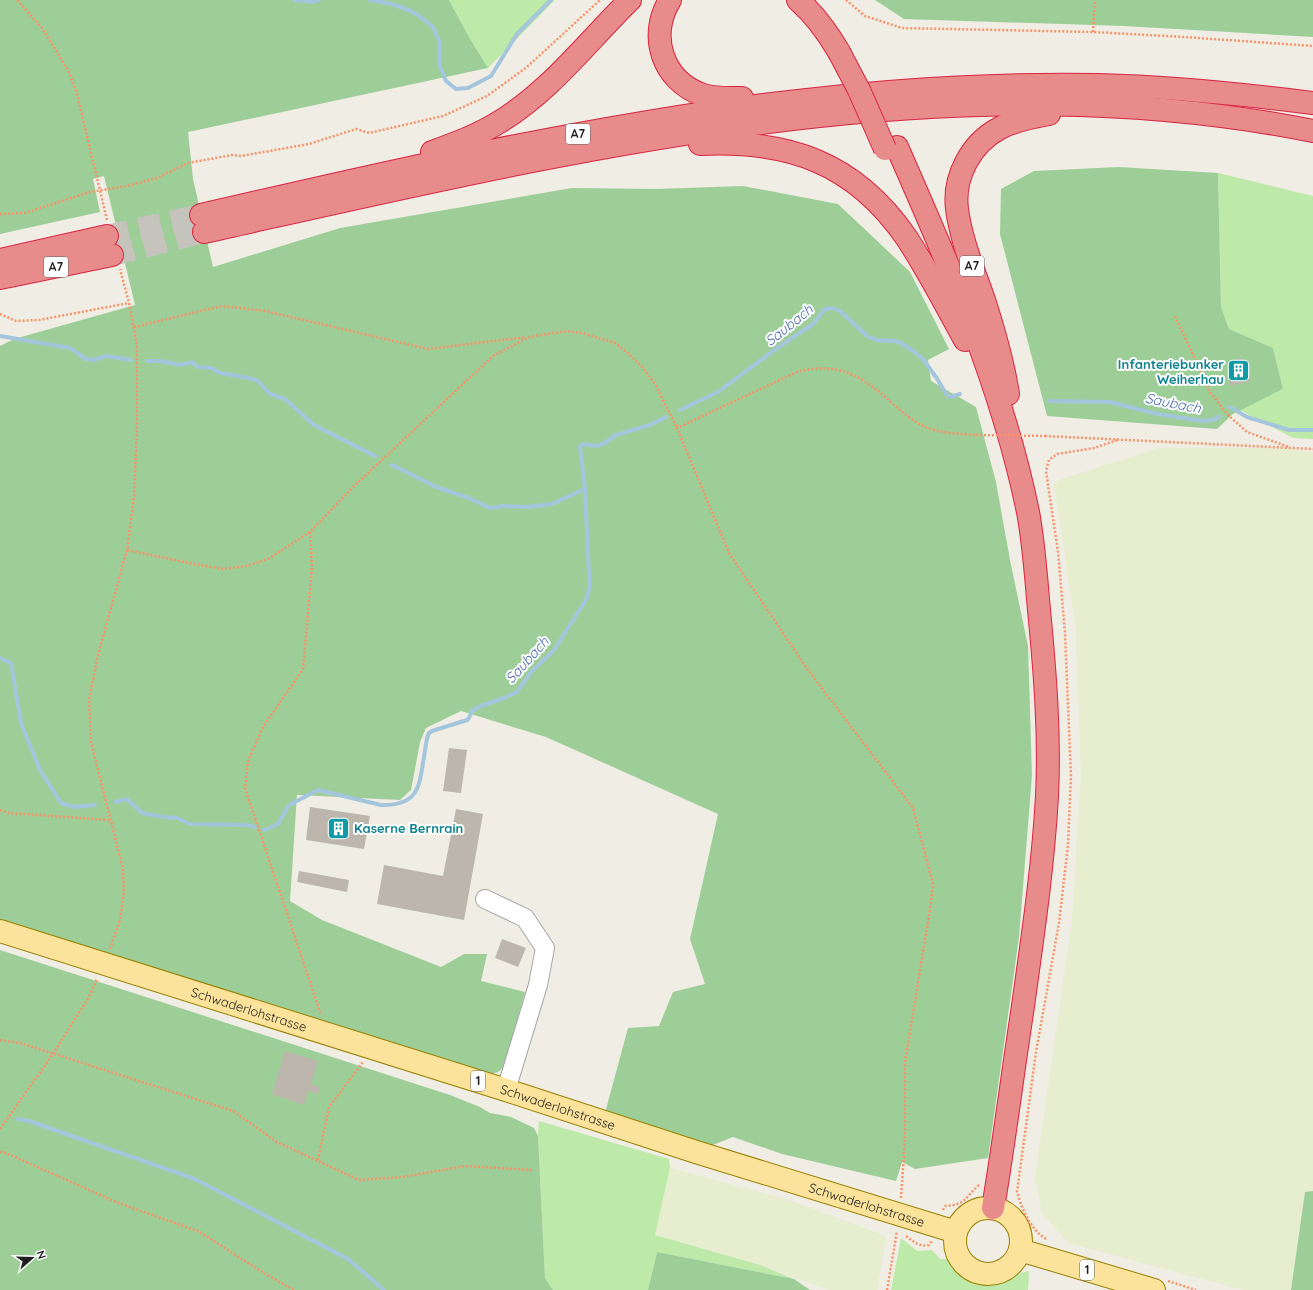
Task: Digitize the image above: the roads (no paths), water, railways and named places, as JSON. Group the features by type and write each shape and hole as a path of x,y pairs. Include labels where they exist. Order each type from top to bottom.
{"highway":[{"name":"A7","path":"630,0 545,87 513,113 496,124 464,140 352,180 202,224 607,148 723,129 857,114 985,106 1041,104 1096,105 1195,112 1313,131"},
{"name":"A7","path":"670,0 662,14 660,23 660,46 665,60 672,72 688,87 703,94 718,97 805,100"},
{"name":"A7","path":"798,0 810,11 845,52"},
{"name":"A7","path":"815,0 838,28 845,52 891,148 933,229 978,341 1012,445 1028,514"},
{"name":"A7","path":"352,180 482,152 611,128 713,112 805,100 890,92 981,87 1099,85 1204,91 1313,103"},
{"name":"A7","path":"1040,614 1032,537 1014,422 1002,361 989,315 964,241 957,209 958,189 963,169 972,152 984,138 999,128 1035,116 1096,105"},
{"name":"A7","path":"607,148 707,143 760,145 795,152 809,157 837,171 866,192 896,224 924,265 965,340"},
{"name":"A7","path":"891,148 965,340 992,417 1003,457 1040,614"},
{"name":"A7","path":"0,260 112,246 0,278"},
{"path":"993,1208 1037,907 1045,833 1048,746 1040,614"}],"main road":[{"name":"Schwaderlohstrasse","path":"0,931 506,1090 696,1152 956,1232"},
{"path":"993,1208 1012,1218 1018,1228 1021,1239 1020,1250 1010,1266 994,1274 984,1274 973,1271 964,1264 957,1255 955,1244 956,1232 960,1223 974,1210 993,1208"},
{"name":"1","path":"1020,1250 1160,1285"}],"lane":[{"path":"485,899 525,918 545,948 538,985 506,1090"}],"waterway":[{"path":"295,0 313,2 319,0"},
{"path":"370,0 392,4 411,11 433,27 440,43 439,64 446,81 456,89 468,88 491,76 517,34 551,0"},
{"name":"Saubach","path":"680,410 718,392 773,351 813,324 825,309 832,308 840,311 867,336 876,340 895,341 913,351 923,359 946,394 950,397 960,394"},
{"path":"0,336 70,348 86,359 94,360 106,356 131,360"},
{"path":"147,361 160,361 172,364 192,362 198,367 212,368 220,373 258,381 270,394 285,399 314,425 375,456"},
{"name":"Saubach","path":"1049,401 1110,402 1157,414 1203,421 1216,419 1220,416"},
{"name":"Saubach","path":"1230,407 1247,417 1289,430 1313,430"},
{"name":"Saubach","path":"392,465 436,487 469,498 490,508 504,506 527,507 552,504 585,489 580,447 583,444 596,446 603,444 616,435 650,425 666,417"},
{"name":"Saubach","path":"264,830 278,824 289,805 318,790 381,805 394,804 404,801 411,797 419,782 429,733 467,720 472,711 478,707 517,692 531,672 554,650 587,598 589,589 589,575 585,489"},
{"path":"0,658 11,663 21,723 40,770 61,803 74,807 95,805"},
{"path":"115,802 127,799 142,813 177,818 190,824 246,825 255,827"},
{"path":"18,1119 29,1121 195,1179 348,1259 384,1290"}],"tunnel":[{"path":"107,236 201,215"},
{"path":"112,255 204,232"}],"place":[{"name":"Infanteriebunker Weiherhau","path":"1239,371"},
{"name":"Kaserne Bernrain","path":"338,828"}]}
